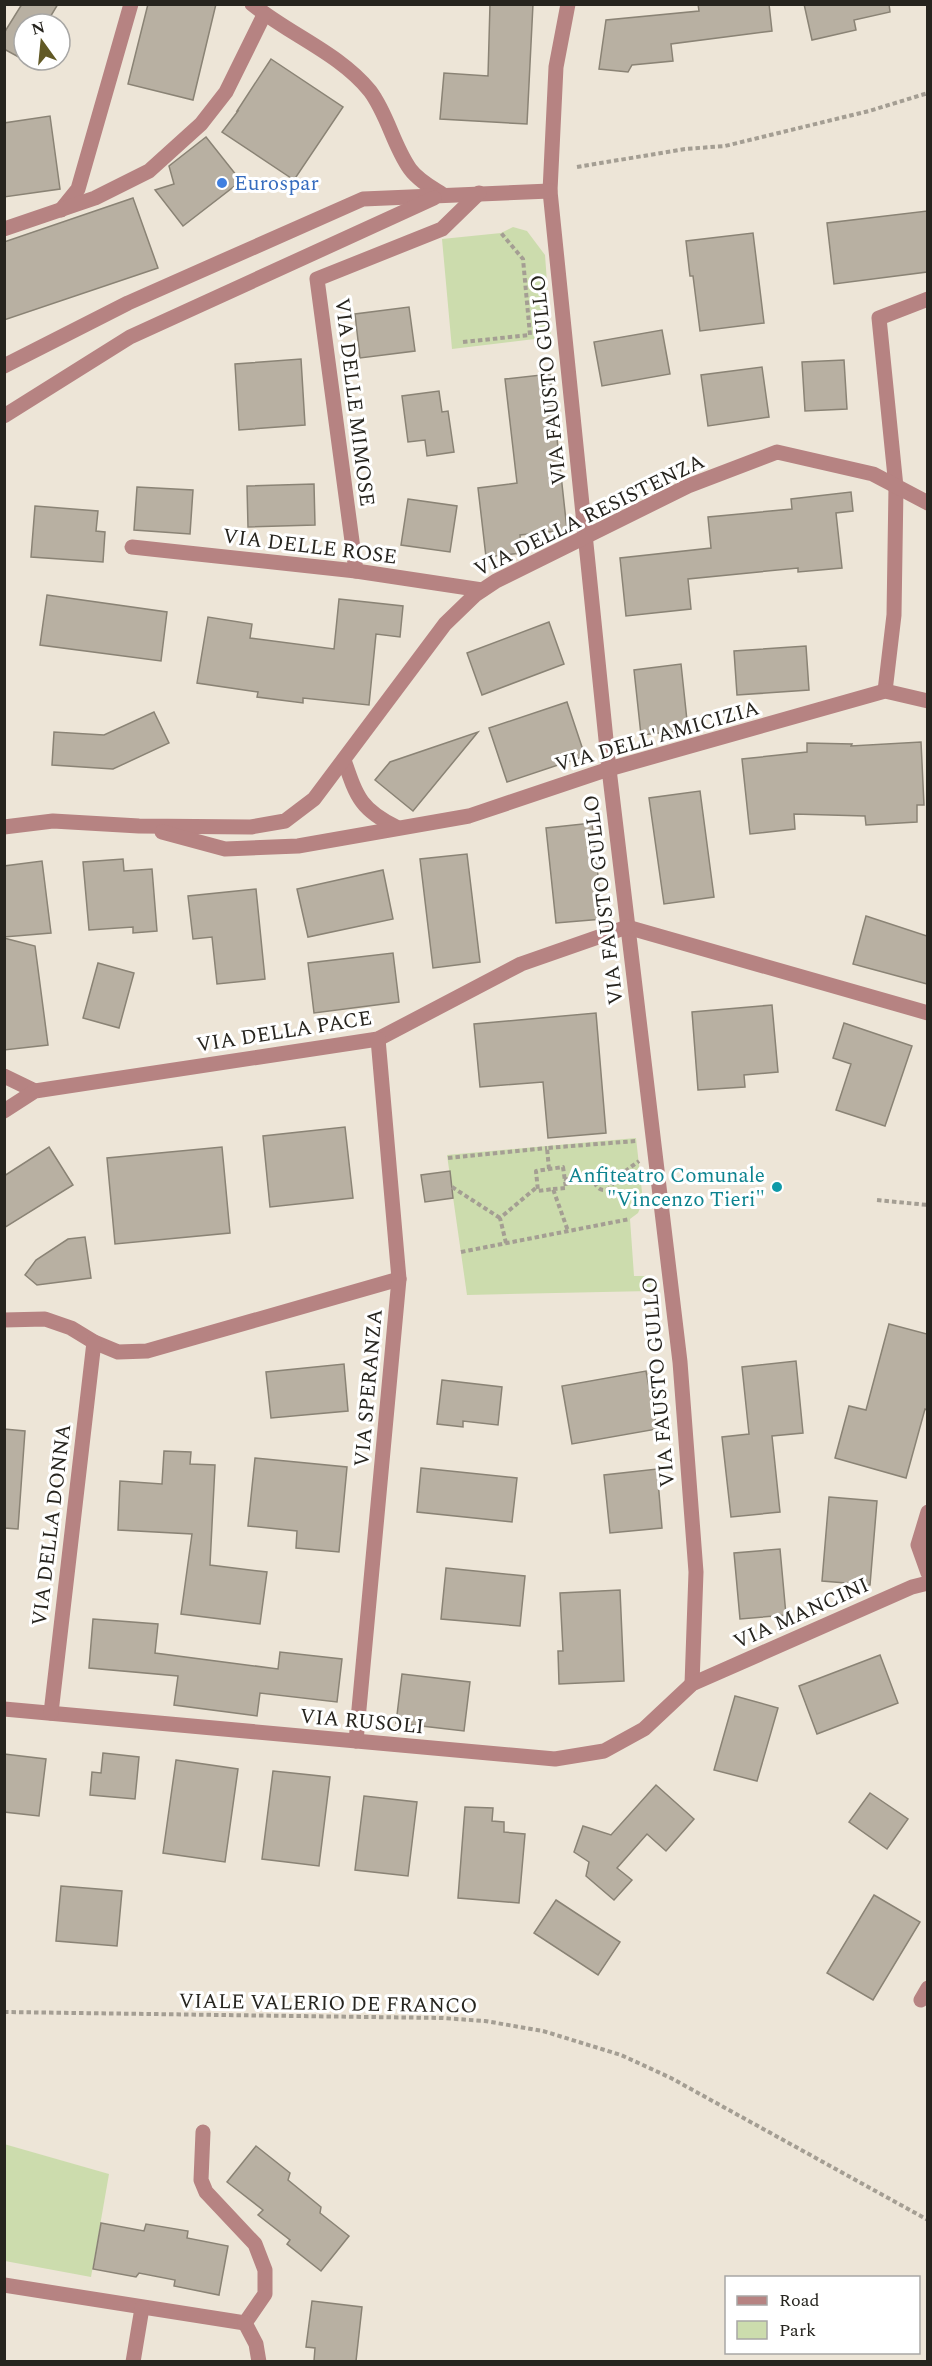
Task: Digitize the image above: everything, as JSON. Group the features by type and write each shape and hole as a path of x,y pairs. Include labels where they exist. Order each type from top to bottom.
{"street":[{"path":"59,212 78,189 131,4"},
{"path":"252,4 264,15 347,68 369,91 384,113 410,168 418,178 442,194"},
{"name":"VIA FAUSTO GULLO","path":"568,4 556,66 550,191 609,769 680,1362 696,1572 692,1683"},
{"path":"4,229 95,198 149,171 201,124 226,92 264,15"},
{"path":"4,366 128,303 363,199 550,191"},
{"name":"VIA DELLE MIMOSE","path":"356,572 317,279 442,229 479,193"},
{"path":"4,417 130,337 442,194"},
{"path":"885,691 894,615 896,487 879,318 927,299"},
{"name":"VIA DELLA RESISTENZA","path":"4,827 54,821 139,826 251,827 285,821 314,799 445,624 483,590 496,581 688,486 777,452 873,474 927,503"},
{"name":"VIA DELLE ROSE","path":"132,548 356,572 483,590"},
{"name":"VIA DELL'AMICIZIA","path":"139,826 225,849 298,846 469,816 609,769 885,691 927,701"},
{"path":"344,760 354,792 374,816 398,828"},
{"path":"627,927 927,1013"},
{"name":"VIA DELLA PACE","path":"4,1111 35,1092 378,1039 521,964 627,927"},
{"name":"VIA SPERANZA","path":"356,1741 399,1279 378,1039"},
{"path":"4,1076 35,1092"},
{"path":"4,1320 45,1319 71,1328 118,1353 147,1351 399,1279"},
{"name":"VIA DELLA DONNA","path":"51,1713 94,1342"},
{"path":"927,1512 918,1545 927,1573"},
{"name":"VIA MANCINI","path":"692,1683 912,1587 927,1583"},
{"name":"VIA RUSOLI","path":"4,1709 555,1759 604,1751 644,1729 692,1683"},
{"path":"203,2132 201,2180 206,2192 255,2244 265,2270 265,2294 245,2323"},
{"path":"5,2286 32,2293 245,2323"},
{"path":"133,2361 142,2308"},
{"path":"245,2323 256,2344 259,2361"}],"path":[{"path":"578,167 685,149 725,146 869,111 927,93"},
{"path":"463,342 530,335 523,259 501,233"},
{"path":"448,1158 637,1140"},
{"path":"547,1148 549,1169"},
{"path":"613,1180 639,1161"},
{"path":"563,1167 566,1188 538,1191 536,1171 549,1169 563,1167"},
{"path":"602,1172 608,1172 613,1180 612,1186 607,1190 598,1189 595,1183 595,1177 602,1172"},
{"path":"564,1179 595,1183"},
{"path":"500,1218 537,1186"},
{"path":"452,1187 500,1218 506,1243"},
{"path":"553,1190 568,1231"},
{"path":"877,1200 927,1206"},
{"path":"461,1252 630,1219"},
{"name":"VIALE VALERIO DE FRANCO","path":"4,2012 442,2018 485,2021 543,2031 593,2045 648,2067 927,2220"}],"green space":[{"path":"513,227 527,231 545,255 551,337 452,349 442,239 501,233"},
{"path":"636,1138 643,1201 638,1213 630,1219 634,1276 651,1276 650,1291 467,1295 447,1155"},
{"path":"4,2144 109,2174 91,2277 5,2261"}],"building":[{"path":"22,4 58,4 53,12 17,12"},
{"path":"148,4 216,4 193,100 128,84"},
{"path":"490,4 533,4 527,124 440,119 444,73 488,76"},
{"path":"698,4 769,4 772,31 671,44 673,61 632,65 628,72 599,69 606,20 699,11"},
{"path":"804,4 889,4 890,12 854,20 856,30 812,40"},
{"path":"12,20 12,53 4,49 4,33"},
{"path":"271,59 343,107 294,180 222,132"},
{"path":"50,116 60,189 4,197 4,123"},
{"path":"206,137 241,181 183,226 155,190 174,184 169,166"},
{"path":"133,198 158,268 4,320 4,242"},
{"path":"927,211 927,272 834,284 827,223"},
{"path":"753,233 764,323 700,331 686,241"},
{"path":"409,307 415,351 360,358 355,314"},
{"path":"662,330 670,374 602,386 594,342"},
{"path":"301,359 305,425 239,430 235,364"},
{"path":"844,360 847,409 805,411 802,362"},
{"path":"762,367 769,417 708,426 701,375"},
{"path":"550,374 567,530 520,535 522,553 486,557 478,488 517,483 505,379"},
{"path":"439,391 442,412 448,411 454,452 427,456 425,440 408,442 402,396"},
{"path":"314,484 315,525 248,527 247,486"},
{"path":"137,487 193,490 190,534 134,530"},
{"path":"851,492 853,511 836,513 842,568 798,572 798,568 688,579 691,609 626,616 620,558 711,548 708,517 792,509 791,499"},
{"path":"408,499 457,506 450,552 401,545"},
{"path":"35,506 98,511 96,531 105,532 103,562 31,557"},
{"path":"47,595 167,612 161,661 40,645"},
{"path":"339,599 403,606 400,637 376,634 369,705 303,698 303,703 257,697 258,692 197,683 208,617 252,624 250,638 334,649"},
{"path":"549,622 564,664 482,695 467,653"},
{"path":"806,646 809,690 737,695 734,651"},
{"path":"681,664 688,730 641,735 634,670"},
{"path":"567,702 585,756 507,782 489,728"},
{"path":"154,712 169,743 113,769 52,765 54,732 104,735"},
{"path":"478,732 413,811 375,780 390,762"},
{"path":"921,742 924,805 917,805 917,822 866,825 865,816 794,814 795,829 750,834 742,759 807,752 807,743 852,744 851,746"},
{"path":"700,791 714,897 664,904 649,798"},
{"path":"592,823 603,919 556,923 546,828"},
{"path":"467,854 480,962 433,968 420,859"},
{"path":"123,859 124,871 152,869 157,931 133,933 133,927 89,930 83,862"},
{"path":"42,861 51,933 4,937 4,866"},
{"path":"383,870 393,919 308,937 297,889"},
{"path":"256,889 265,979 217,984 212,937 193,939 188,896"},
{"path":"866,916 927,936 927,984 853,964"},
{"path":"4,938 35,946 48,1045 4,1050"},
{"path":"393,953 399,1002 314,1013 308,963"},
{"path":"98,963 134,973 119,1028 83,1018"},
{"path":"772,1005 778,1072 744,1075 745,1087 698,1090 692,1012"},
{"path":"596,1013 606,1133 548,1138 543,1082 480,1087 474,1024"},
{"path":"844,1023 912,1046 885,1126 836,1110 851,1064 833,1058"},
{"path":"345,1127 353,1198 270,1207 263,1136"},
{"path":"49,1147 73,1185 4,1228 4,1176"},
{"path":"222,1147 230,1233 115,1244 107,1158"},
{"path":"450,1171 453,1198 425,1202 421,1175"},
{"path":"85,1237 91,1278 37,1285 25,1275 36,1260 68,1239"},
{"path":"889,1324 927,1334 927,1410 925,1409 906,1478 835,1458 849,1406 866,1410"},
{"path":"796,1361 803,1433 772,1436 780,1512 731,1517 722,1437 749,1434 742,1367"},
{"path":"344,1364 348,1411 271,1418 266,1372"},
{"path":"646,1371 657,1429 572,1444 562,1386"},
{"path":"442,1380 502,1387 498,1425 463,1421 463,1427 437,1424"},
{"path":"4,1429 25,1431 18,1529 4,1528"},
{"path":"164,1451 191,1452 190,1464 215,1465 210,1565 267,1572 260,1624 181,1614 192,1534 118,1530 120,1481 162,1484"},
{"path":"255,1458 347,1467 339,1552 296,1548 297,1531 248,1526"},
{"path":"421,1468 517,1478 512,1522 417,1512"},
{"path":"657,1469 662,1528 610,1533 604,1475"},
{"path":"829,1497 877,1501 870,1585 822,1581"},
{"path":"780,1549 786,1615 740,1619 734,1553"},
{"path":"446,1568 525,1576 520,1626 441,1619"},
{"path":"620,1590 624,1681 559,1684 558,1651 563,1651 560,1593"},
{"path":"93,1619 158,1624 155,1653 278,1669 280,1652 342,1659 337,1702 260,1693 257,1716 174,1705 178,1676 89,1668"},
{"path":"880,1655 898,1703 817,1734 799,1686"},
{"path":"402,1674 470,1682 464,1731 396,1723"},
{"path":"735,1696 778,1708 757,1781 714,1770"},
{"path":"103,1753 139,1757 135,1799 90,1795 92,1772 101,1773"},
{"path":"4,1754 46,1759 39,1816 4,1812"},
{"path":"176,1760 238,1769 225,1862 163,1853"},
{"path":"273,1771 330,1777 319,1866 262,1859"},
{"path":"656,1785 694,1819 666,1851 647,1834 617,1868 632,1880 614,1900 586,1876 589,1862 574,1852 583,1826 611,1835"},
{"path":"870,1793 908,1819 887,1849 849,1822"},
{"path":"364,1796 417,1802 408,1876 355,1870"},
{"path":"465,1807 493,1808 492,1821 504,1822 504,1832 525,1834 519,1903 458,1898"},
{"path":"61,1886 122,1891 117,1946 56,1941"},
{"path":"874,1895 920,1922 873,2000 827,1973"},
{"path":"556,1900 620,1942 598,1975 534,1933"},
{"path":"256,2146 290,2173 288,2180 321,2207 320,2213 349,2236 321,2271 287,2244 290,2240 258,2215 263,2210 227,2182"},
{"path":"101,2223 144,2231 146,2224 188,2231 187,2238 228,2246 219,2295 174,2286 175,2280 139,2273 136,2277 93,2269"},
{"path":"312,2301 362,2307 356,2361 314,2361 315,2348 306,2347"}],"place":[{"name":"Eurospar","path":"222,183"},
{"name":"Anfiteatro Comunale \"Vincenzo Tieri\"","path":"777,1187"}]}
